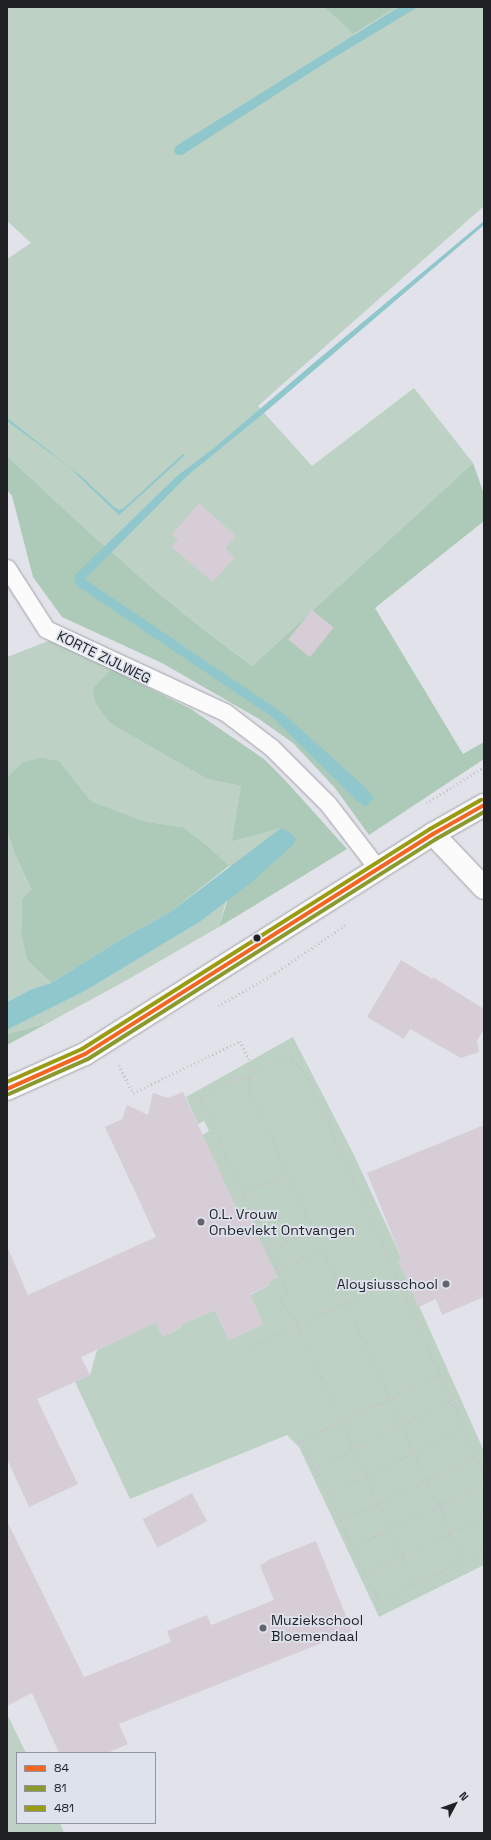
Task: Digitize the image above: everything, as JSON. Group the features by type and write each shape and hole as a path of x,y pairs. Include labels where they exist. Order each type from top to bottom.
{"main road":[{"path":"7,1089 85,1054 433,834 484,805"},
{"path":"433,834 484,888"}],"lane":[{"name":"KORTE ZIJLWEG","path":"7,568 46,629 224,712 271,747 328,804 378,869"}],"path":[{"path":"119,1065 133,1093 240,1041 256,1071"},
{"path":"415,1584 293,1314 284,1306 282,1297 287,1290 200,1098 231,1081 249,1078 256,1071 278,1059 286,1060 299,1067 308,1078 484,1474"},
{"path":"249,1078 248,1088 464,1561"},
{"path":"244,1194 287,1173"},
{"path":"269,1250 313,1229"},
{"path":"278,1270 322,1250"},
{"path":"250,1347 397,1279"},
{"path":"440,1375 298,1442 305,1448 379,1602 484,1550"},
{"path":"315,1468 451,1401"},
{"path":"328,1494 464,1429"},
{"path":"340,1521 476,1457"},
{"path":"353,1547 484,1484"},
{"path":"365,1574 484,1517"}],"green space":[{"path":"7,7 324,7 355,34 396,7 484,7 484,206 258,406 312,466 414,388 473,463 252,666 157,592 90,533 7,456 7,259 31,243 7,221"},
{"path":"324,7 396,7 354,34"},
{"path":"7,456 90,533 157,592 252,666 473,463 484,494 484,521 375,608 463,754 484,742 484,759 369,835 335,788 293,743 259,719 162,663 62,617 33,577 12,496 7,490"},
{"path":"56,638 111,669 92,689 111,724 207,779 241,786 281,828 236,873 208,846 183,827 147,822 91,801 59,761 21,763 7,777 7,657"},
{"path":"111,669 191,709 264,759 285,780 347,849 219,927 236,873 294,841 281,828 232,841 241,786 207,779 111,724 96,704 92,689"},
{"path":"40,758 59,761 91,801 147,822 183,827 208,846 229,866 170,912 125,937 51,983 27,960 21,934 22,899 31,890 14,852 7,830 7,777 21,763"},
{"path":"7,830 14,852 31,891 22,899 21,934 27,960 51,983 32,989 7,1002"},
{"path":"226,901 219,927 120,984 48,1023 7,1034 7,1030 85,991 201,921"},
{"path":"48,1023 7,1045 7,1034"},
{"path":"293,1037 354,1155 397,1248 402,1260 399,1261 484,1451 484,1565 379,1617 299,1447 287,1435 130,1499 75,1382 90,1375 97,1350 156,1322 169,1334 180,1328 182,1324 215,1310 229,1340 263,1324 250,1295 270,1285 268,1282 277,1277 271,1263 263,1266 247,1232 255,1228 248,1212 240,1216 202,1135 209,1131 204,1121 198,1124 186,1097"},
{"path":"7,1714 26,1752 16,1752 16,1824 60,1824 64,1833 7,1833"}],"water":[{"path":"399,7 418,7 325,63 182,155 177,155 175,153 174,150 176,146"},
{"path":"484,221 484,225 264,413 187,476 86,578 86,580 284,714 368,790 374,798 366,807 356,800 272,717 77,586 74,580 76,574 177,476 214,448"},
{"path":"7,418 82,477 119,510 124,508 183,454 185,455 119,515 69,467 7,421"},
{"path":"281,828 289,832 296,839 293,845 253,881 201,921 85,991 7,1030 7,1002 32,989 51,983 125,937 170,912"}],"building":[{"path":"199,503 236,536 225,549 235,557 213,582 171,547 178,540 172,535"},
{"path":"312,610 334,628 310,657 288,640"},
{"path":"401,960 432,979 433,977 484,1009 484,1029 477,1041 479,1052 461,1058 410,1029 404,1039 367,1017"},
{"path":"183,1092 240,1216 247,1212 277,1277 268,1282 270,1285 250,1294 263,1324 229,1340 215,1310 182,1324 180,1328 162,1337 156,1323 81,1357 90,1375 37,1399 78,1484 29,1507 7,1459 7,1246 28,1295 156,1237 105,1127 122,1119 127,1105 148,1115 153,1093 168,1098"},
{"name":"Aloysiusschool","path":"484,1125 484,1297 442,1315 436,1299 419,1307 398,1261 402,1259 367,1173"},
{"path":"192,1493 207,1521 158,1548 143,1519"},
{"path":"7,1521 84,1677 171,1642 167,1631 207,1615 211,1625 274,1600 260,1566 270,1559 316,1541 352,1631 119,1724 128,1744 109,1752 59,1752 32,1693 7,1706"}],"transit line":[{"name":"481","path":"7,1082 82,1049 430,829 481,800"},
{"name":"84","path":"7,1089 85,1054 433,834 484,805"},
{"name":"81","path":"9,1094 88,1059 436,839 484,812"}],"place":[{"name":"O.L. Vrouw Onbevlekt Ontvangen","path":"201,1222"},
{"name":"Aloysiusschool","path":"446,1284"},
{"name":"Muziekschool Bloemendaal","path":"263,1628"}]}
